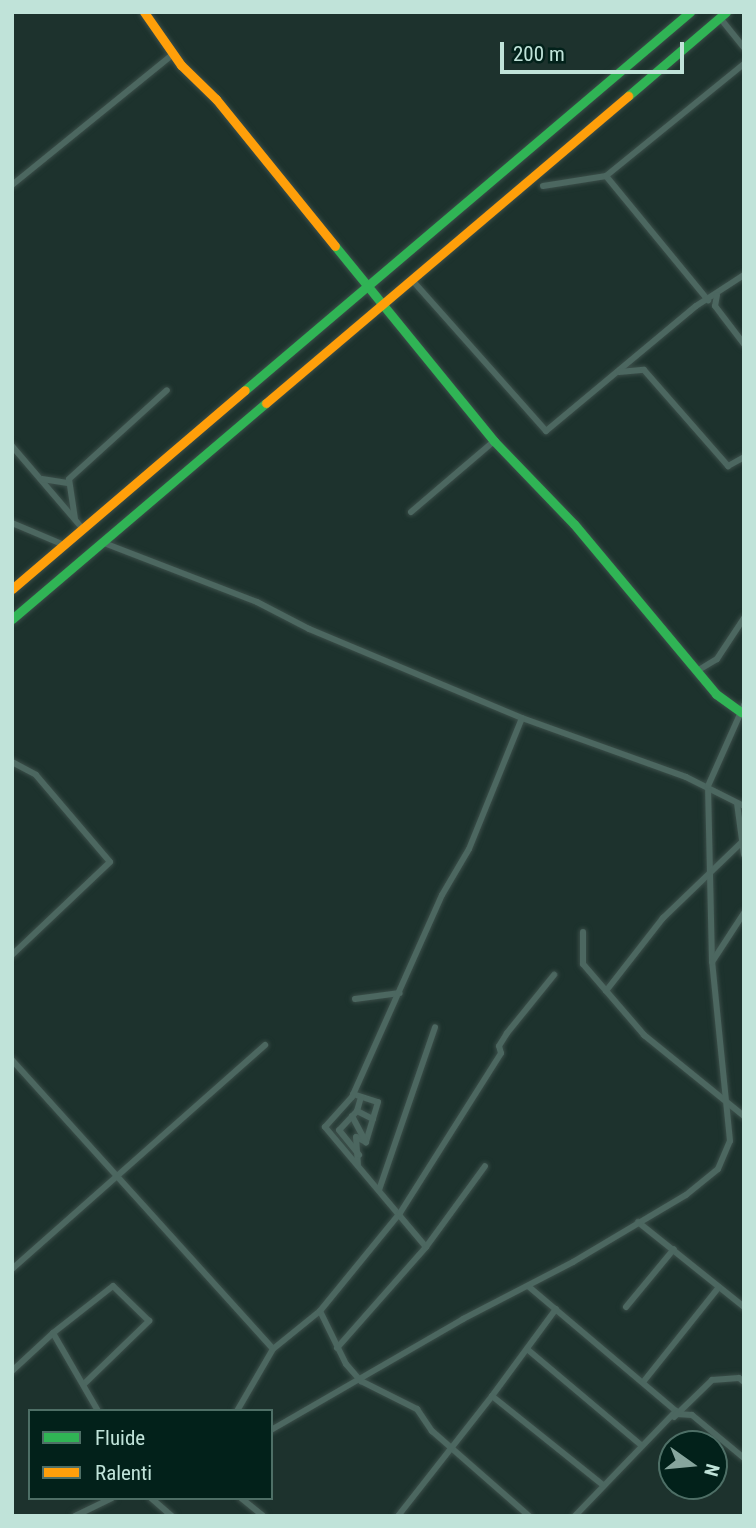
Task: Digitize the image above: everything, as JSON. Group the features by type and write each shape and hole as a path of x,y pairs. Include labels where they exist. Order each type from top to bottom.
{"main road":[{"path":"144,12 173,54 216,99 494,441 574,524 724,702 742,709"},
{"path":"12,589 690,12"},
{"path":"12,619 723,15"}],"street":[{"path":"723,15 744,48"},
{"path":"12,185 173,54"},
{"path":"543,186 606,176 744,64"},
{"path":"606,176 708,300"},
{"path":"411,278 542,431 708,300 744,275"},
{"path":"717,295 715,306 744,344"},
{"path":"617,372 641,368 728,466 744,457"},
{"path":"75,519 68,483 78,469 167,390"},
{"path":"411,512 494,441"},
{"path":"12,446 83,529"},
{"path":"41,479 68,483"},
{"path":"12,523 64,545"},
{"path":"102,542 257,602 309,629 522,718 708,786 741,804 744,855"},
{"path":"697,671 717,659 744,618"},
{"path":"738,626 744,635"},
{"path":"273,1429 361,1381 463,1319 528,1286 638,1223 705,1183 719,1169 730,1141 712,962 707,877 708,786 742,709"},
{"path":"426,1247 325,1127 353,1094 442,895 469,849 522,718"},
{"path":"12,761 36,775 110,862 12,955"},
{"path":"606,991 663,918 742,842"},
{"path":"712,962 744,914"},
{"path":"583,932 583,964 644,1035 744,1116"},
{"path":"238,1409 273,1349 320,1311 400,1213 501,1053 499,1046 507,1033 554,975"},
{"path":"355,999 400,993"},
{"path":"379,1189 435,1027"},
{"path":"12,1269 118,1178 265,1045"},
{"path":"12,1060 273,1349"},
{"path":"353,1094 378,1102 366,1142"},
{"path":"361,1157 339,1130 354,1114 362,1097"},
{"path":"354,1114 373,1119"},
{"path":"354,1114 366,1142"},
{"path":"358,1165 361,1157 356,1138 366,1142"},
{"path":"337,1348 426,1247 485,1166"},
{"path":"638,1223 744,1307"},
{"path":"626,1307 674,1249"},
{"path":"12,1371 113,1286 149,1321 84,1384"},
{"path":"528,1286 675,1406 667,1424"},
{"path":"645,1381 719,1287"},
{"path":"398,1516 453,1449 556,1309"},
{"path":"320,1311 337,1348 361,1381 409,1404 453,1449 530,1516"},
{"path":"54,1333 97,1409"},
{"path":"527,1349 641,1445"},
{"path":"575,1516 641,1445 712,1380 739,1378 744,1382"},
{"path":"492,1396 603,1485"},
{"path":"677,1414 692,1415 744,1458"},
{"path":"75,1516 108,1500"},
{"path":"153,1500 172,1516"},
{"path":"243,1500 263,1516"}],"traffic: fast":[{"path":"245,390 690,12"},
{"path":"628,96 726,12"},
{"path":"335,246 494,441 574,524 716,694 741,712"},
{"path":"12,619 266,403"}],"traffic: slow":[{"path":"144,12 181,65 216,99 335,246"},
{"path":"266,403 628,96"},
{"path":"12,589 245,390"}]}
